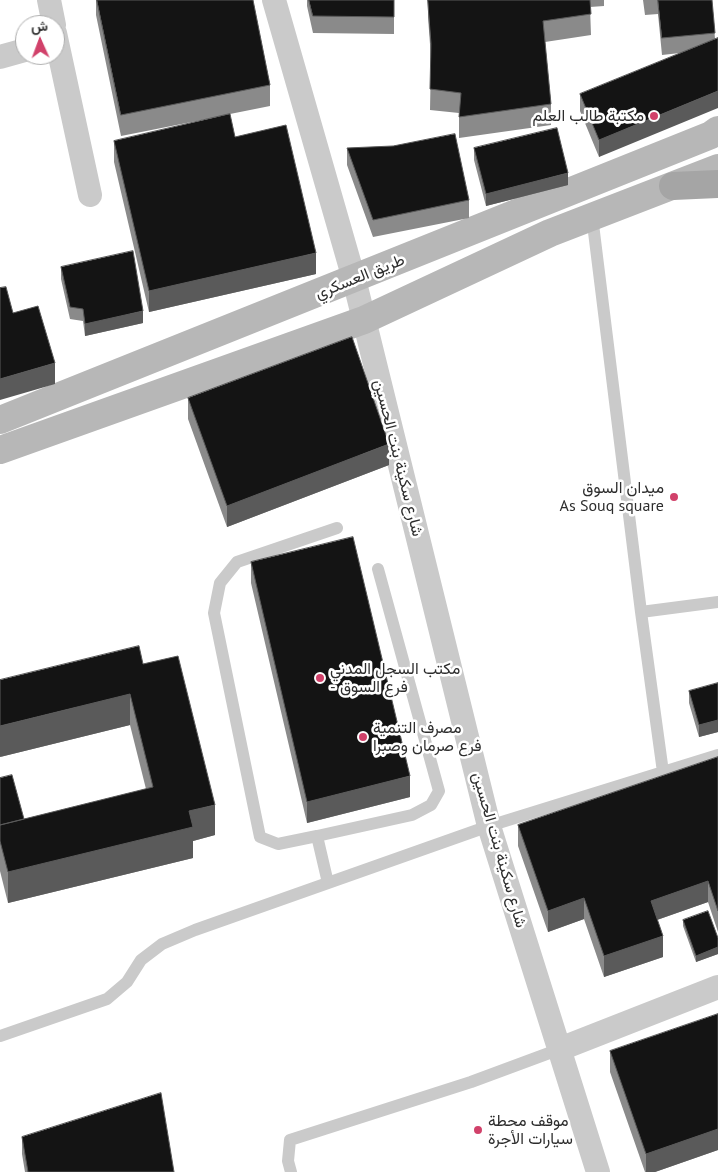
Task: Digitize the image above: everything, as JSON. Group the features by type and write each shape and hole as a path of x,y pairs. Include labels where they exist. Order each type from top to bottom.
{"main road":[{"path":"673,186 718,184"}],"street":[{"path":"49,0 52,15"},
{"name":"شارع سكينة بنت الحسين","path":"274,0 354,279 489,826 598,1172"},
{"path":"0,56 15,52"},
{"path":"62,65 90,194"},
{"name":"طريق العسكري","path":"0,420 711,135 718,130"},
{"path":"0,450 364,320 550,233 718,168"},
{"path":"560,1049 718,987"}],"lane":[{"path":"592,216 641,612 663,772"},
{"path":"337,528 236,562 220,583 214,613 260,837 278,844 412,815 431,805 439,791 378,569"},
{"path":"641,612 718,602"},
{"path":"0,1036 107,999 128,982 141,960 162,944 195,930 489,826 718,755"},
{"path":"317,836 328,883"},
{"path":"291,1172 288,1161 290,1140 471,1082 560,1049"}],"building":[{"path":"97,0 253,0 270,85 121,115"},
{"path":"309,0 394,0 394,17 313,16"},
{"path":"428,0 590,0 591,14 543,21 551,104 459,117 461,93 430,89 431,44"},
{"path":"658,0 712,0 715,33 662,38"},
{"path":"718,38 718,91 599,140 580,94"},
{"path":"230,114 235,137 286,125 316,253 149,291 114,141"},
{"path":"557,128 568,173 486,194 474,148"},
{"path":"455,134 469,200 373,220 347,148 393,146"},
{"path":"133,251 143,311 85,324 83,309 70,307 61,267"},
{"path":"6,287 13,313 38,306 55,363 0,379 0,288"},
{"path":"352,337 389,444 227,506 188,398"},
{"path":"353,537 410,776 307,802 251,562"},
{"path":"139,646 143,664 178,656 215,805 189,811 193,827 8,872 0,841 0,825 153,787 130,694 0,726 0,680"},
{"path":"718,683 718,720 699,725 689,691"},
{"path":"718,757 718,911 708,881 651,901 663,936 604,956 584,898 548,911 518,825"},
{"path":"12,775 24,819 0,825 0,778"},
{"path":"708,911 718,938 718,947 696,956 683,920"},
{"path":"718,1014 718,1129 646,1154 610,1051"},
{"path":"161,1093 174,1172 28,1172 22,1137"}],"place":[{"name":"مكتبة طالب العلم","path":"654,116"},
{"name":"ميدان السوق As Souq square","path":"674,497"},
{"name":"مكتب السجل المدني - فرع السوق","path":"320,678"},
{"name":"مصرف التنمية فرع صرمان وصبرا","path":"363,737"},
{"name":"موقف محطة سيارات الأجرة","path":"478,1130"}]}
